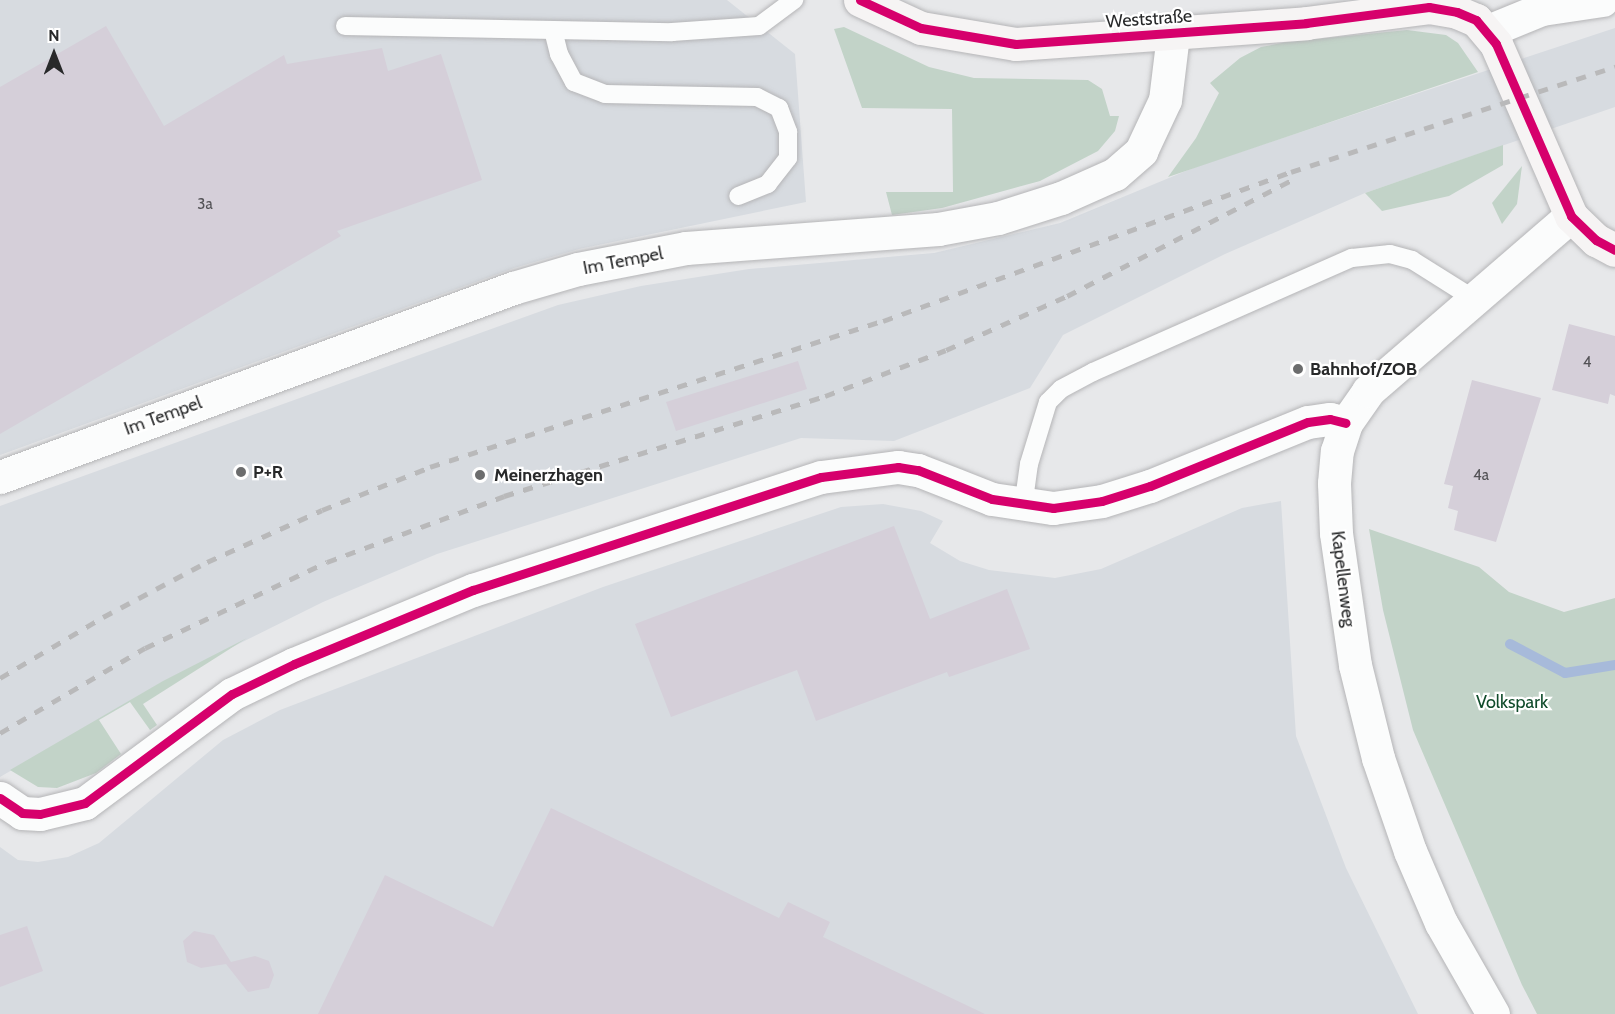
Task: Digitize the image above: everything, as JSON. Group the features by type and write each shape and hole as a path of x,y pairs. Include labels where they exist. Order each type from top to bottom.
{"main road":[{"name":"Weststraße","path":"860,0 921,28 1016,44 1173,35 1429,7 1476,20 1488,31"},
{"path":"1488,31 1571,216 1596,240 1615,250"}],"street":[{"path":"1488,31 1542,9 1602,0"},
{"name":"Im Tempel","path":"0,477 513,288 578,269 686,248 938,229 998,218 1061,198 1115,174 1141,151 1165,100 1173,35"},
{"name":"Kapellenweg","path":"1493,1014 1441,923 1410,851 1378,758 1358,677 1336,533 1334,483 1337,451 1346,423 1368,391 1571,216"},
{"path":"0,798 22,813 40,814 85,803 232,694 294,664 473,590 821,477 898,467 918,470 943,482 1023,507 1053,508 1102,501 1308,422 1330,419 1346,423"}],"lane":[{"path":"345,26 672,32 759,26 794,0"},
{"path":"553,30 559,54 574,82 605,94 757,97 779,108 788,132 788,158 768,184 738,196"},
{"path":"1023,507 1029,464 1048,402 1060,389 1093,372 1352,258 1390,254 1412,260 1474,299"}],"shaded area":[{"path":"0,0 727,0 795,54 806,202 579,249 514,268 0,455"},
{"path":"1615,28 1615,107 1365,193 1225,254 1063,335 1030,388 894,441 801,438 437,554 323,602 164,681 0,777 0,506 558,305 641,286 749,269 934,253 1060,223 1198,166"},
{"path":"1281,501 1296,736 1346,868 1418,1014 0,1014 0,847 18,860 38,862 68,857 99,843 223,740 280,710 603,587 841,507 883,504 921,511 943,521 930,543 960,561 989,570 1055,578 1101,569 1242,508"}],"green space":[{"path":"844,27 929,67 974,78 1088,80 1102,89 1110,116 1119,116 1115,131 1098,151 1040,181 942,208 892,215 886,192 953,192 952,109 862,108 834,29"},
{"path":"1407,30 1446,35 1458,43 1478,72 1168,177 1196,138 1219,93 1210,83 1240,58 1261,47 1287,42"},
{"path":"1503,145 1503,165 1449,196 1382,211 1365,193"},
{"path":"1522,166 1517,204 1502,224 1492,203"},
{"name":"Volkspark","path":"1369,529 1479,567 1509,592 1564,612 1615,598 1615,1014 1537,1014 1522,985 1413,730 1383,610"},
{"path":"247,638 143,704 157,725 150,730 130,702 99,720 121,754 96,773 57,788 38,787 10,770 163,681"}],"building":[{"path":"106,26 164,126 284,55 287,64 382,48 388,71 441,54 482,180 337,231 341,236 0,434 0,87"},
{"path":"1569,324 1615,336 1615,396 1610,394 1608,404 1552,390"},
{"path":"798,361 807,389 676,431 666,402"},
{"path":"1472,380 1541,398 1496,542 1454,530 1458,511 1448,508 1453,486 1444,484"},
{"path":"894,526 930,619 1007,589 1030,649 949,677 947,672 816,721 797,670 671,717 635,624"},
{"path":"551,808 779,918 788,902 830,922 823,937 985,1014 318,1014 385,875 493,927"},
{"path":"27,926 43,971 0,987 0,935"},
{"path":"194,931 214,935 231,962 255,956 269,961 274,975 269,988 248,992 226,964 201,968 187,962 183,941"}],"waterway":[{"path":"1510,644 1565,673 1615,665"}],"railway":[{"path":"0,678 103,617 207,562 322,510 430,467 883,321 1291,172 1615,67"},
{"path":"0,733 145,648 327,562 504,496 825,396 946,350 1067,296 1296,178"}],"cycle path":[{"path":"860,0 921,28 1016,44 1306,23 1429,7 1457,12 1476,20 1496,44 1571,216 1596,240 1615,250"},
{"path":"0,798 22,813 40,814 85,803 232,694 294,664 473,590 821,477 898,467 918,470 992,499 1053,508 1102,501 1150,486 1308,422 1330,419 1346,423"}],"place":[{"name":"Bahnhof/ZOB","path":"1298,369"},
{"name":"P+R","path":"241,472"},
{"name":"Meinerzhagen","path":"480,475"}]}
